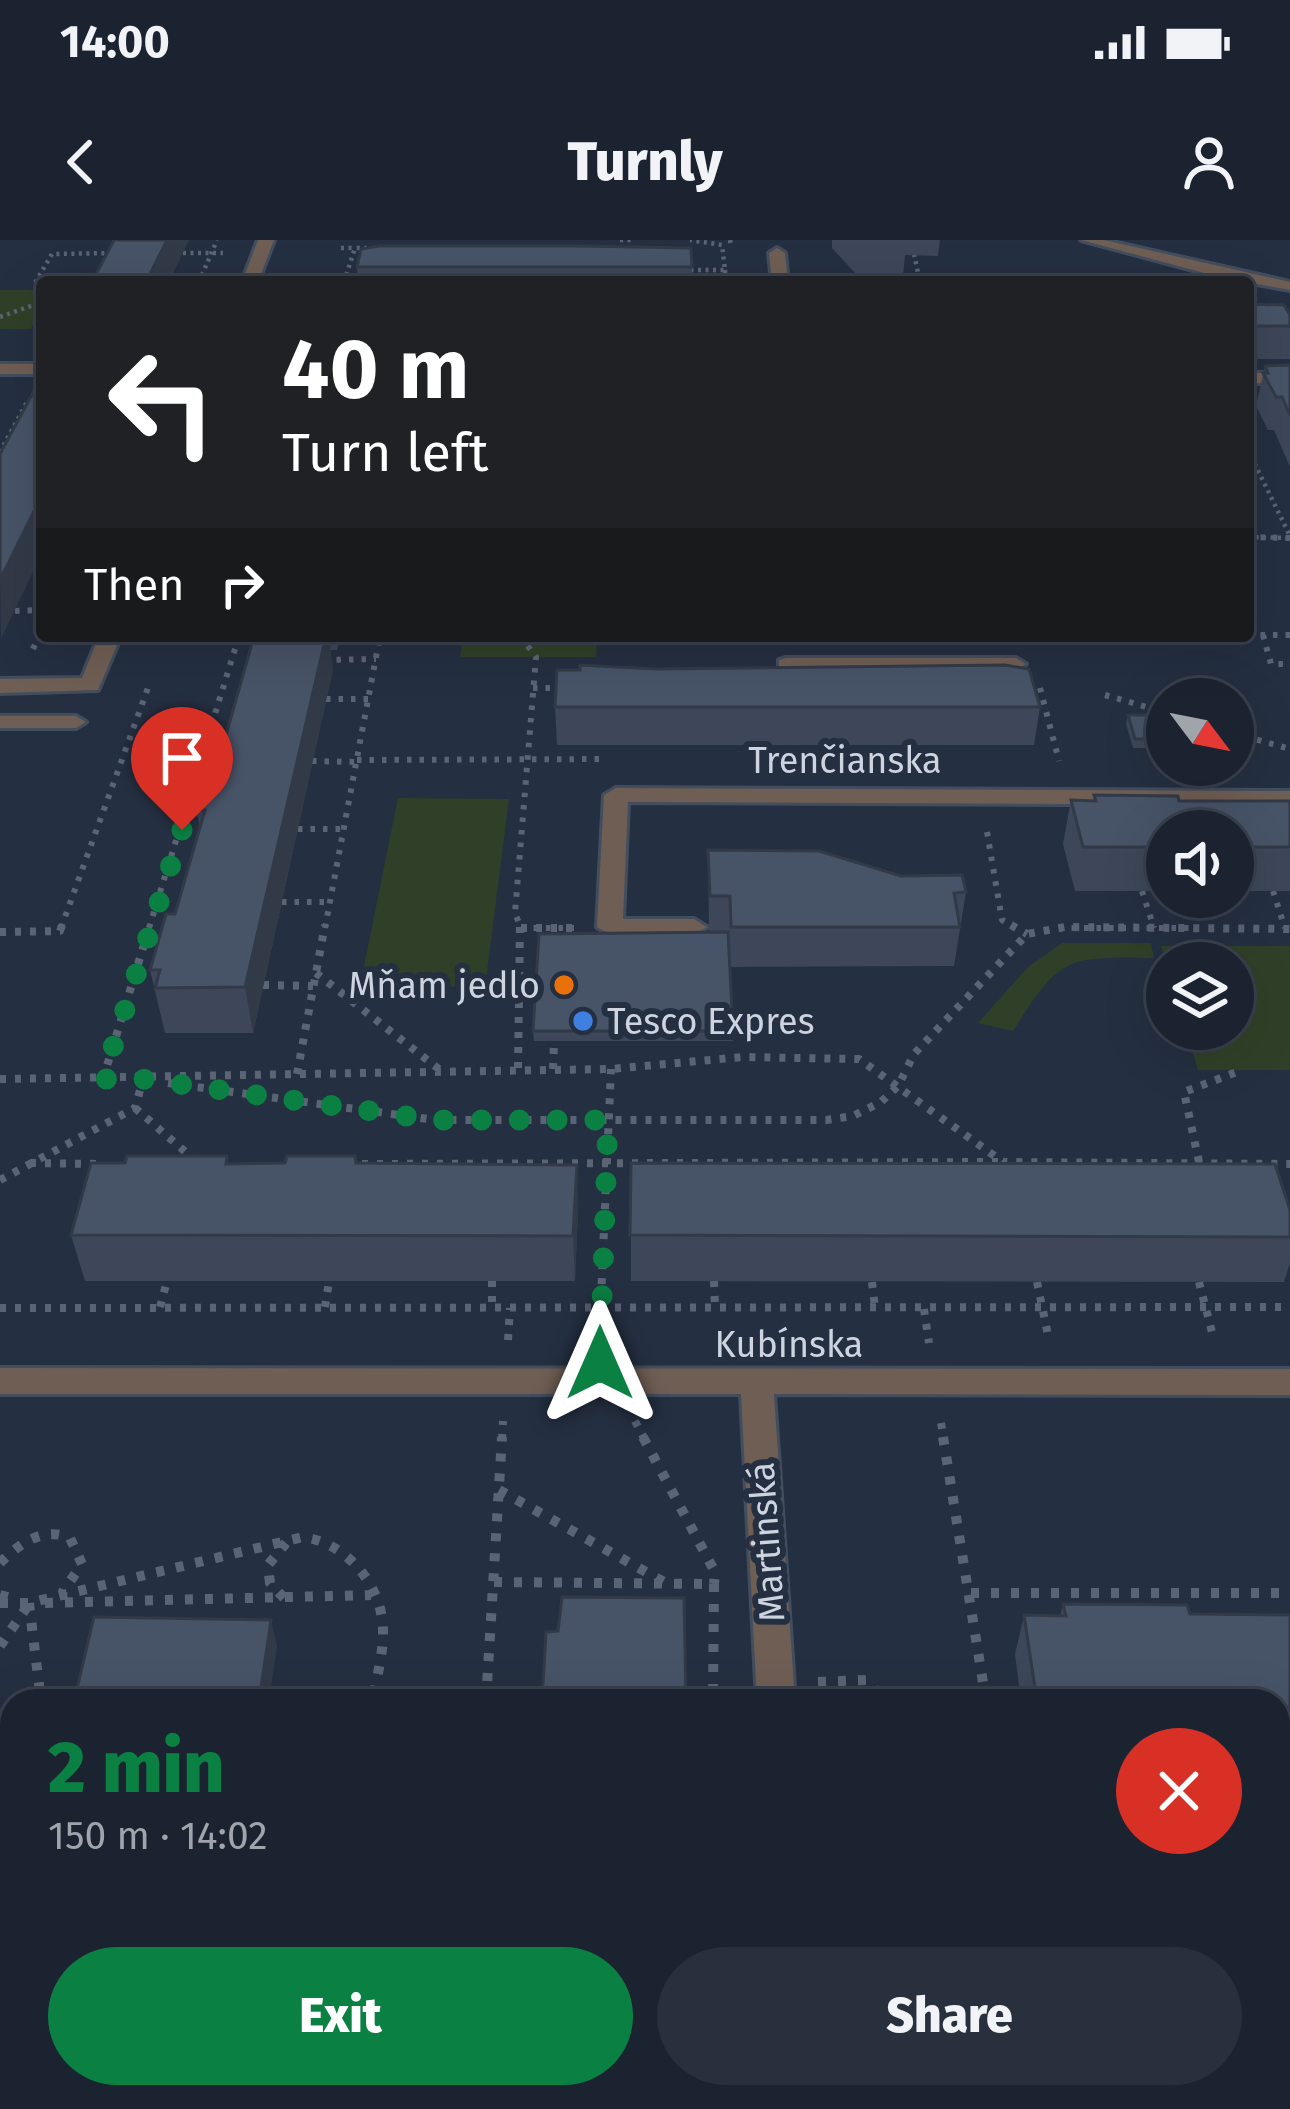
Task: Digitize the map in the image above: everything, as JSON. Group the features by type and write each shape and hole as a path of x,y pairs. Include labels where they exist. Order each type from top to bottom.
{"street":[{"path":"252,276 266,240"},
{"path":"777,253 779,276"},
{"path":"0,369 36,369"},
{"path":"1254,379 1290,378"},
{"path":"0,686 91,685 108,642"},
{"name":"Trenčianska","path":"694,927 610,927 616,795 1290,799"},
{"name":"Kubínska","path":"0,1381 1290,1382"},
{"name":"Martinská","path":"757,1383 776,1689"}],"lane":[{"path":"1088,240 1234,276"},
{"path":"1254,280 1290,286"},
{"path":"895,642 899,664"},
{"path":"786,664 1016,664"},
{"path":"0,722 76,722"}],"path":[{"path":"100,268 116,240"},
{"path":"202,276 217,240"},
{"path":"620,240 635,240"},
{"path":"690,240 722,244 726,276"},
{"path":"341,248 367,248"},
{"path":"346,276 355,248"},
{"path":"39,276 52,254 121,253"},
{"path":"914,254 919,276"},
{"path":"678,270 725,269"},
{"path":"0,317 36,304"},
{"path":"0,452 33,392"},
{"path":"12,430 22,430"},
{"path":"1254,470 1290,537 1254,537"},
{"path":"15,611 36,610"},
{"path":"1254,635 1290,635"},
{"path":"1263,635 1271,664 1288,664"},
{"path":"103,1079 237,642"},
{"path":"297,1074 379,642"},
{"path":"518,1068 521,928 515,913 536,657 525,642"},
{"path":"314,660 376,659"},
{"path":"232,661 252,661"},
{"path":"0,932 60,932 149,685"},
{"path":"1039,761 1059,761 1040,687"},
{"path":"1105,695 1146,707"},
{"path":"221,699 238,699"},
{"path":"326,699 368,699"},
{"path":"1254,739 1290,749"},
{"path":"312,761 617,759"},
{"path":"202,762 220,762"},
{"path":"1001,824 991,826 986,835 1002,920 1027,934"},
{"path":"298,829 344,829"},
{"path":"182,830 196,830"},
{"path":"1142,891 1154,929"},
{"path":"143,1079 435,1120 826,1120 853,1116 881,1102 898,1086 914,1054 1027,934 1065,927 1288,929 1273,891"},
{"path":"282,902 330,902"},
{"path":"316,973 441,1070"},
{"path":"135,986 151,987"},
{"path":"263,986 313,986"},
{"path":"554,1041 554,1069"},
{"path":"0,1079 611,1069 742,1057 859,1059 1003,1162"},
{"path":"600,1363 611,1069"},
{"path":"1199,1162 1184,1092 1242,1070"},
{"path":"0,1180 135,1108 143,1079"},
{"path":"135,1108 200,1164 179,1164"},
{"path":"30,1163 115,1164"},
{"path":"343,1164 1290,1164"},
{"path":"1272,1164 1278,1184"},
{"path":"160,1307 167,1281"},
{"path":"492,1281 492,1308"},
{"path":"714,1281 715,1308"},
{"path":"325,1307 329,1282"},
{"path":"872,1282 875,1308"},
{"path":"1037,1282 1057,1382"},
{"path":"1199,1282 1226,1382"},
{"path":"0,1308 1290,1307"},
{"path":"508,1324 510,1308"},
{"path":"924,1309 984,1689"},
{"path":"487,1689 504,1414"},
{"path":"632,1415 715,1572 713,1689"},
{"path":"499,1490 665,1582"},
{"path":"0,1563 30,1536 51,1532 70,1537 80,1550 82,1564 61,1594"},
{"path":"0,1646 29,1603 324,1537 341,1546 373,1595 383,1621 374,1689"},
{"path":"287,1542 273,1555 268,1576 275,1592 288,1601"},
{"path":"0,1581 2,1598 29,1603 288,1601 373,1595"},
{"path":"494,1582 715,1584"},
{"path":"971,1593 1290,1593"},
{"path":"29,1603 39,1689"},
{"path":"804,1689 866,1680 875,1689"}],"green space":[{"path":"0,290 36,290 36,320 31,329 0,329"},
{"path":"462,642 597,642 596,657 460,657"},
{"path":"398,798 509,799 485,987 360,986"},
{"path":"1062,943 1146,943 1146,958 1102,958 1068,966 1043,987 1013,1031 978,1023 1028,967"},
{"path":"1254,946 1290,946 1290,1070 1198,1070 1192,1050 1254,1050"}],"building":[{"path":"114,240 167,240 149,276 95,276"},
{"path":"691,248 692,267 357,267 361,249"},
{"path":"1254,304 1284,305 1290,326 1254,326"},
{"path":"1290,365 1290,415 1263,373 1268,373 1265,366"},
{"path":"36,387 36,507 0,580 0,454"},
{"path":"252,642 325,642 245,987 155,988 160,970 150,970 166,914 175,914 205,810 196,810 206,778 214,778"},
{"path":"580,665 656,669 1005,665 1029,669 1040,707 555,707 557,670 580,670"},
{"path":"1128,715 1146,715 1146,739 1135,739"},
{"path":"1094,795 1290,801 1290,847 1254,847 1254,810 1146,810 1146,847 1083,847 1071,800 1096,801"},
{"path":"708,850 819,851 901,876 962,875 966,892 954,893 960,927 731,927 730,896 710,896"},
{"path":"728,932 733,1031 533,1031 539,934"},
{"path":"127,1156 227,1156 226,1164 285,1163 287,1156 355,1156 356,1163 577,1165 573,1236 71,1235 91,1163 125,1163"},
{"path":"631,1163 1275,1164 1290,1210 1290,1237 630,1235"},
{"path":"562,1597 684,1598 686,1689 543,1689 546,1632 558,1631"},
{"path":"1063,1604 1187,1605 1190,1614 1290,1615 1290,1689 1035,1689 1024,1615 1066,1616"},
{"path":"94,1617 271,1620 261,1689 77,1689"}],"place":[{"name":"Mňam jedlo","path":"564,985"},
{"name":"Tesco Expres","path":"583,1021"}],"route":[{"path":"182,830 103,1079 143,1079 435,1120 608,1120 600,1363"}]}
